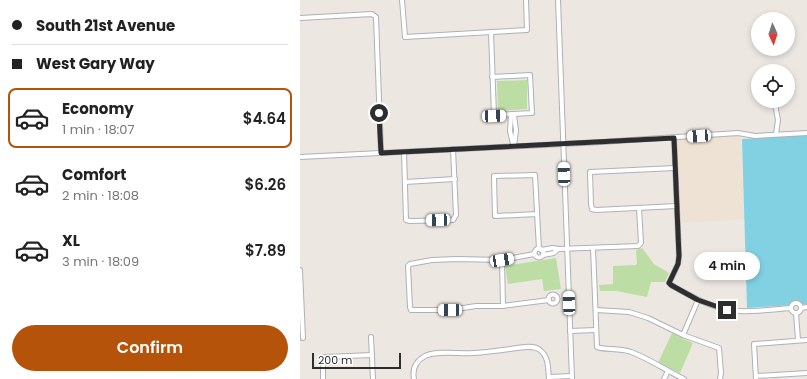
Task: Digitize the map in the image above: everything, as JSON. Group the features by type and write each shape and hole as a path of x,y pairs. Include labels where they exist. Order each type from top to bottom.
{"street":[{"path":"402,0 405,37 528,30 526,0"},
{"path":"414,379 413,372 417,363 424,356 432,353 474,353 525,347 534,347 546,356 549,378 572,378 558,0"},
{"path":"300,18 372,14 376,17 381,153"},
{"path":"490,32 492,77 494,116 532,113 530,75 492,77"},
{"path":"776,108 778,120 776,134"},
{"path":"512,115 516,130 514,146"},
{"path":"300,157 738,134 755,136 807,132"},
{"path":"674,138 679,260 669,283 698,300 737,311 791,308 796,304 800,305 801,308"},
{"path":"404,152 406,220 410,222 453,220 456,215 453,149"},
{"path":"675,168 590,172 592,209 677,206"},
{"path":"537,214 495,216 494,176 535,175 540,249 543,255"},
{"path":"405,182 455,180"},
{"path":"534,254 538,258 558,250 638,246 641,243 639,208"},
{"path":"549,248 550,254"},
{"path":"548,300 504,306 476,306 450,310 411,310 408,266 432,260 502,260 534,254 535,251 540,249 555,248 558,250"},
{"path":"593,248 597,347 600,349 621,349 632,352 684,379"},
{"path":"502,260 504,306"},
{"path":"300,270 303,338"},
{"path":"683,335 698,300"},
{"path":"796,313 800,311 801,308 807,307"},
{"path":"791,308 792,311 796,313 798,340"},
{"path":"596,310 629,312 648,318 683,335 718,348 721,373 720,379"},
{"path":"570,331 596,330"},
{"path":"371,337 373,379"},
{"path":"807,340 754,344 756,378 807,373"},
{"path":"323,379 323,358 372,355"},
{"path":"664,379 668,371"}],"shaded area":[{"path":"741,135 744,219 680,223 676,139"}],"green space":[{"path":"527,80 527,109 498,111 497,81"},
{"path":"642,248 654,264 669,273 665,282 651,282 647,297 616,291 600,291 599,285 613,284 613,266 636,265 636,250"},
{"path":"556,258 561,289 544,291 542,279 508,284 505,266"},
{"path":"672,333 693,343 680,373 658,363"}],"water":[{"path":"807,135 807,304 747,308 742,139"}],"route":[{"path":"379,113 381,153 674,138 679,260 669,283 698,300 727,310"}]}
